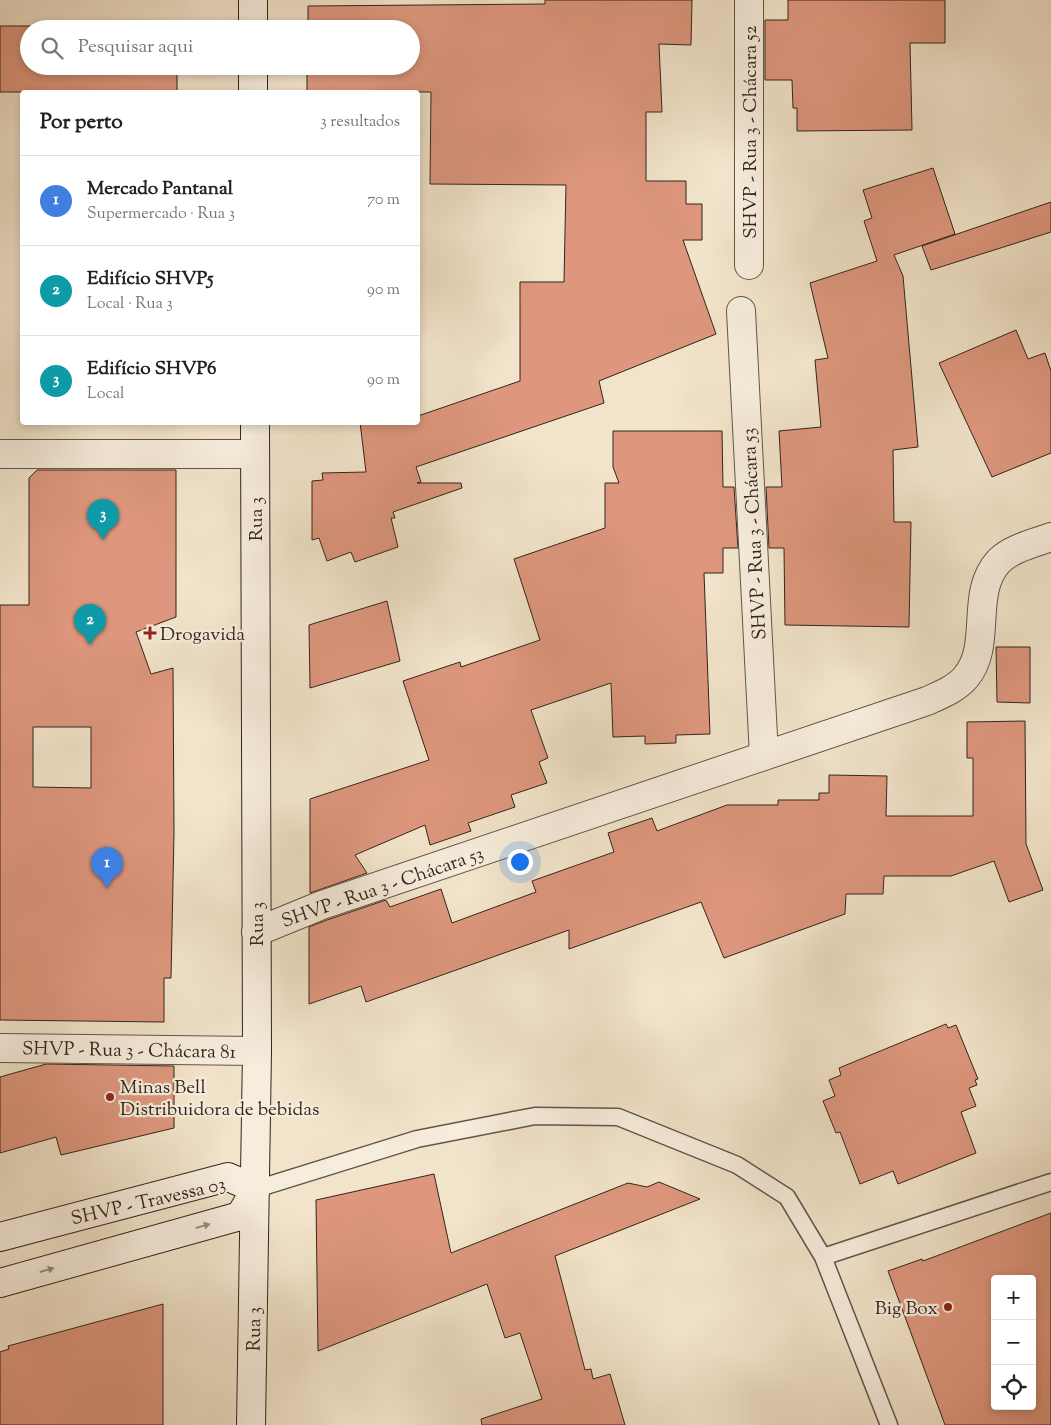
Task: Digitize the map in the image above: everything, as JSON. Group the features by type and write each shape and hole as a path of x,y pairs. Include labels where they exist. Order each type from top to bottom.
{"street":[{"path":"253,0 253,20"},
{"name":"SHVP - Rua 3 - Chácara 52","path":"749,0 749,265"},
{"path":"253,75 253,90"},
{"name":"SHVP - Rua 3 - Chácara 53","path":"741,311 764,756"},
{"name":"Rua 3","path":"251,1425 257,1051 254,425"},
{"path":"0,454 255,454"},
{"name":"SHVP - Rua 3 - Chácara 53","path":"256,932 322,905 927,701 948,691 966,677 977,654 984,590 991,574 1000,561 1018,550 1051,537"},
{"name":"SHVP - Rua 3 - Chácara 81","path":"0,1048 257,1051"},
{"name":"SHVP - Travessa 03","path":"0,1237 228,1177 256,1189 240,1216 0,1283"}],"lane":[{"path":"256,1189 417,1139 515,1119 535,1116 618,1117 737,1165 787,1197 824,1257 889,1425"},
{"path":"824,1257 1051,1182"}],"building":[{"path":"545,0 692,0 691,45 659,44 662,112 646,112 646,181 686,181 686,204 702,204 702,240 683,240 716,334 599,381 604,403 416,467 421,482 417,483 461,483 462,488 393,512 395,518 391,518 398,547 355,562 351,552 327,561 319,538 312,540 312,481 323,480 322,473 366,472 360,425 420,425 420,415 520,381 520,282 564,282 566,185 430,184 431,92 420,92 420,90 307,90 307,75 420,75 420,20 308,20 308,6 545,4"},
{"path":"788,0 945,0 945,43 910,43 912,130 797,131 797,108 793,108 792,80 765,80 765,20 788,20"},
{"path":"0,26 20,26 20,75 177,75 177,90 20,90 20,92 0,92"},
{"path":"933,168 955,234 894,255 903,276 918,447 893,450 894,522 911,522 909,627 785,625 784,548 769,548 766,487 782,487 779,431 821,427 815,360 828,358 810,283 877,261 864,221 872,218 863,190"},
{"path":"1051,202 1051,232 931,270 922,246"},
{"path":"1016,330 1028,359 1045,353 1051,371 1051,453 992,477 939,363"},
{"path":"613,431 722,431 723,487 734,487 738,548 723,548 723,573 704,573 710,734 676,735 676,743 645,744 645,736 613,737 611,683 531,710 548,758 539,762 547,783 511,795 515,807 468,823 471,831 430,845 425,825 355,855 367,873 310,893 310,799 429,760 403,681 460,662 461,667 540,640 514,559 605,528 605,483 619,483 613,467"},
{"path":"37,470 176,470 176,617 136,632 151,674 173,668 174,833 171,978 164,978 164,1022 0,1020 0,605 29,605 29,478","holes":["33,727 91,727 91,788 33,787"]},
{"path":"387,601 400,661 310,688 309,625"},
{"path":"996,647 1030,647 1030,703 997,702"},
{"path":"1025,721 1026,844 1043,890 1009,902 994,861 951,876 884,876 883,894 846,894 845,914 724,958 701,902 569,949 569,930 366,1002 361,986 309,1004 309,927 386,900 390,907 441,889 452,923 536,892 532,881 614,852 608,833 652,818 657,831 727,805 778,805 778,800 819,800 819,793 829,793 829,775 887,776 886,816 973,816 973,758 967,758 967,722"},
{"path":"946,1024 948,1028 956,1025 978,1079 975,1080 977,1085 969,1088 976,1106 961,1112 976,1153 898,1184 893,1171 860,1184 840,1132 836,1133 823,1101 835,1096 829,1080 841,1075 839,1068"},
{"name":"Minas Bell Distribuidora de bebidas","path":"46,1064 174,1066 174,1128 61,1155 56,1137 0,1153 0,1077"},
{"path":"434,1174 451,1253 628,1183 647,1187 659,1182 700,1199 555,1256 585,1370 591,1369 593,1379 610,1374 625,1425 482,1425 481,1419 542,1399 520,1333 505,1338 487,1284 318,1351 316,1200"},
{"name":"Big Box","path":"1051,1213 1051,1425 945,1425 888,1271 922,1259 923,1261"},
{"path":"163,1304 163,1425 0,1425 0,1352 9,1349 8,1346"}],"place":[{"name":"Edifício SHVP6","path":"103,540"},
{"name":"Drogavida","path":"150,633"},
{"name":"Edifício SHVP5","path":"90,645"},
{"name":"Mercado Pantanal","path":"107,888"},
{"name":"Minas Bell Distribuidora de bebidas","path":"110,1097"},
{"name":"Big Box","path":"948,1307"}]}
